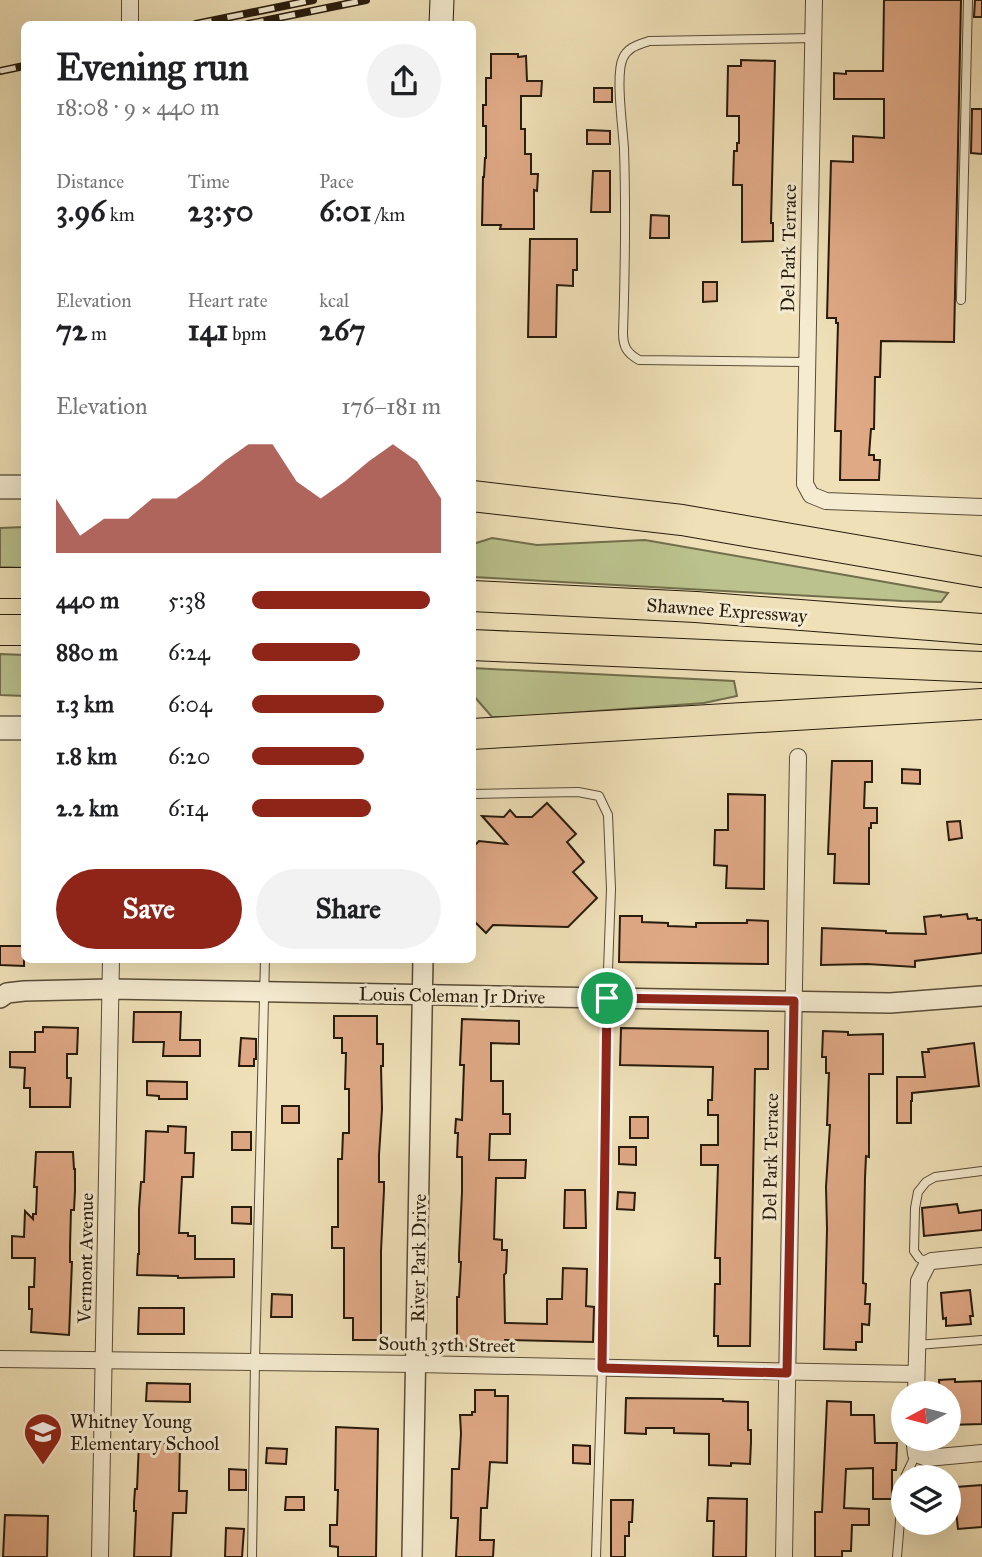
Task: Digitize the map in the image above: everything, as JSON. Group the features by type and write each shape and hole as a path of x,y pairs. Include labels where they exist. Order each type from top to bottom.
{"highway":[{"path":"476,481 503,498"},
{"path":"476,496 682,520 982,572"},
{"path":"0,583 21,583"},
{"name":"Shawnee Expressway","path":"476,596 696,607 982,629"},
{"path":"0,630 21,630"},
{"path":"476,645 982,667"},
{"path":"476,734 982,704"}],"main road":[{"path":"441,21 442,0"},
{"path":"0,487 21,487"},
{"path":"0,728 21,728"}],"street":[{"path":"130,21 131,0"},
{"name":"Del Park Terrace","path":"814,0 805,484 811,495 826,501 982,507"},
{"name":"Del Park Terrace","path":"784,1557 798,757"},
{"name":"Vermont Avenue","path":"100,1557 111,963"},
{"name":"River Park Drive","path":"412,1557 423,963"},
{"name":"Louis Coleman Jr Drive","path":"2,995 110,989 890,1003 982,996"},
{"path":"916,1381 919,1281 928,1263 982,1256"},
{"name":"South 35th Street","path":"0,1359 916,1374"},
{"path":"920,1451 926,1458 982,1453"}],"lane":[{"path":"961,300 968,0"},
{"path":"806,362 639,360 626,351 623,344 624,150 620,89 622,60 629,49 649,41 813,38"},
{"path":"476,794 578,792 599,796 608,815 611,889 596,1557"},
{"path":"252,1557 265,963"},
{"path":"928,1263 914,1251 918,1192 926,1182 935,1177 982,1171"},
{"path":"917,1345 982,1340"},
{"path":"897,1557 899,1535"}],"green space":[{"path":"21,527 21,568 0,567 0,528"},
{"path":"492,538 537,545 645,540 948,593 941,602 902,601 476,577 476,543"},
{"path":"0,654 21,655 21,696 0,695"},
{"path":"476,668 734,681 737,696 704,703 492,717 476,698"}],"building":[{"path":"884,0 961,0 954,342 881,341 880,377 875,377 874,429 871,429 869,455 874,455 874,460 880,460 879,480 840,480 841,431 835,431 838,323 836,318 827,318 831,161 853,162 853,136 884,138 884,99 834,99 834,73 883,71"},
{"path":"975,0 982,0 982,17 974,17"},
{"path":"491,54 526,56 527,81 542,81 541,96 521,96 521,129 525,129 525,154 531,154 531,174 538,174 537,191 534,190 534,229 500,229 501,225 482,225 486,158 483,105 486,105 486,78 491,78"},
{"path":"741,60 775,61 771,223 773,241 742,242 742,185 733,185 734,151 737,151 739,143 739,116 727,116 728,66 741,66"},
{"path":"594,88 612,88 612,102 594,102"},
{"path":"972,109 982,109 982,154 971,153"},
{"path":"587,130 610,131 610,144 587,144"},
{"path":"593,171 610,171 610,212 591,212"},
{"path":"651,215 669,216 669,238 650,238"},
{"path":"530,239 577,239 577,270 573,270 573,286 557,285 556,337 528,337"},
{"path":"703,282 717,282 717,301 703,302"},
{"path":"832,761 872,761 872,782 865,782 864,808 877,808 877,823 871,823 869,828 869,884 834,883 835,854 828,854"},
{"path":"902,769 920,770 920,784 902,783"},
{"path":"728,794 765,795 764,889 726,888 727,866 714,865 715,830 728,830"},
{"path":"547,803 576,834 567,842 584,862 573,872 597,898 568,927 493,925 486,933 476,923 476,844 479,841 507,844 482,816 504,817 510,810 516,817 532,817"},
{"path":"960,821 962,838 949,840 947,822"},
{"path":"967,914 968,919 982,920 982,953 915,961 915,967 821,965 822,928 926,934 924,917"},
{"path":"620,916 642,916 642,922 696,927 696,923 768,921 768,964 619,962"},
{"path":"0,946 21,946 21,963 24,963 24,966 0,965"},
{"path":"134,1012 181,1012 180,1040 200,1040 200,1056 163,1056 164,1042 133,1042"},
{"path":"334,1016 377,1016 377,1044 383,1044 379,1155 379,1182 384,1182 381,1340 353,1340 353,1318 344,1318 344,1248 332,1248 332,1227 338,1227 338,1159 342,1159 343,1133 349,1133 349,1089 345,1089 346,1053 342,1053 342,1038 334,1038"},
{"path":"462,1019 519,1021 519,1044 491,1043 491,1081 503,1081 503,1114 510,1114 510,1134 490,1134 489,1160 526,1160 525,1178 496,1178 494,1239 502,1240 502,1250 507,1250 504,1275 505,1323 547,1324 547,1299 562,1299 563,1268 587,1269 586,1306 594,1307 593,1342 505,1340 505,1348 457,1346 462,1157 457,1157 458,1133 455,1133 456,1119 462,1120"},
{"path":"43,1027 78,1028 77,1054 67,1054 67,1078 71,1078 70,1107 30,1107 30,1088 24,1088 25,1068 10,1067 10,1052 35,1052 35,1032 43,1032"},
{"path":"621,1028 768,1031 768,1069 755,1069 750,1346 718,1346 718,1336 714,1336 715,1284 720,1284 720,1258 715,1258 718,1165 701,1165 701,1145 718,1145 718,1115 708,1115 708,1100 712,1100 713,1067 620,1065"},
{"path":"823,1031 848,1032 848,1035 883,1034 883,1074 869,1074 869,1157 866,1156 863,1283 866,1284 865,1304 870,1304 869,1325 862,1324 862,1342 856,1342 856,1350 824,1349 826,1187 830,1125 827,1125 829,1073 826,1073 826,1057 822,1057"},
{"path":"241,1038 256,1039 254,1066 239,1066"},
{"path":"974,1043 979,1086 912,1093 911,1123 897,1123 897,1077 925,1077 922,1052 929,1052 928,1049"},
{"path":"147,1081 187,1082 187,1099 159,1099 159,1096 147,1095"},
{"path":"282,1106 299,1106 299,1123 282,1123"},
{"path":"630,1117 648,1117 648,1138 630,1138"},
{"path":"168,1126 186,1127 185,1153 194,1153 193,1177 182,1177 179,1233 195,1236 195,1259 234,1259 234,1277 178,1278 137,1275 139,1209 141,1182 144,1182 146,1131 168,1132"},
{"path":"232,1132 251,1132 251,1150 232,1150"},
{"path":"619,1147 636,1147 636,1165 619,1164"},
{"path":"36,1152 73,1152 75,1191 74,1210 71,1210 69,1335 31,1332 29,1287 34,1287 35,1258 12,1258 12,1236 24,1237 25,1211 33,1219 33,1214 36,1214"},
{"path":"565,1190 585,1190 586,1228 564,1228"},
{"path":"618,1192 635,1193 634,1210 617,1209"},
{"path":"957,1204 959,1213 982,1210 982,1230 924,1236 922,1208"},
{"path":"232,1207 251,1207 251,1224 232,1223"},
{"path":"970,1290 973,1316 970,1316 971,1324 946,1326 941,1293"},
{"path":"272,1294 292,1295 292,1317 271,1317"},
{"path":"139,1308 184,1308 184,1334 138,1334"},
{"path":"982,1381 982,1424 961,1425 961,1382"},
{"path":"147,1383 190,1384 190,1402 146,1401"},
{"path":"475,1390 495,1390 495,1396 508,1396 507,1463 490,1462 487,1508 481,1508 480,1540 494,1540 493,1557 456,1557 458,1518 451,1518 452,1469 459,1469 460,1415 472,1415 472,1412 475,1412"},
{"path":"626,1398 723,1399 748,1402 750,1464 709,1465 709,1434 674,1433 674,1428 646,1428 646,1434 625,1433"},
{"path":"827,1401 851,1402 851,1415 874,1415 875,1443 891,1443 891,1451 897,1451 896,1465 891,1465 891,1499 873,1499 873,1468 846,1469 844,1508 869,1509 869,1525 852,1525 851,1551 842,1551 842,1557 815,1557 815,1512 822,1512"},
{"path":"336,1427 378,1429 376,1557 338,1557 338,1547 330,1546 330,1525 337,1525"},
{"path":"139,1442 180,1444 179,1491 187,1491 186,1513 173,1513 171,1557 134,1557 134,1503"},
{"path":"573,1445 590,1446 590,1464 573,1463"},
{"path":"267,1448 287,1449 286,1464 266,1463"},
{"path":"229,1469 246,1470 246,1490 229,1490"},
{"path":"982,1485 982,1527 961,1529 961,1487"},
{"path":"286,1497 304,1497 304,1510 285,1510"},
{"path":"708,1498 747,1499 746,1557 713,1557 714,1521 707,1521"},
{"path":"611,1500 633,1500 629,1536 625,1536 625,1557 611,1557"},
{"path":"5,1515 48,1516 47,1557 3,1557"},
{"path":"226,1528 244,1529 242,1557 225,1557"}],"railway":[{"path":"211,21 313,0"},
{"path":"263,21 366,0"},
{"path":"0,71 21,67"}],"place":[{"name":"Whitney Young Elementary School","path":"43,1466"}],"route":[{"path":"607,998 794,1001 787,1373 602,1368 607,998"}]}
